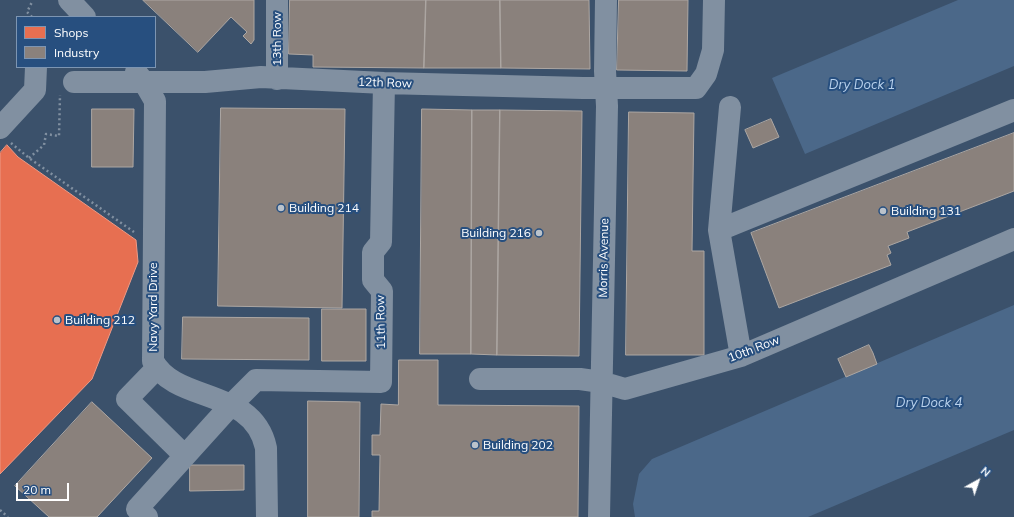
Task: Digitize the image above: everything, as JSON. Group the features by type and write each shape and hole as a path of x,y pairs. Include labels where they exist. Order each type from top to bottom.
{"street":[{"path":"69,0 84,16"},
{"name":"13th Row","path":"277,0 277,79"},
{"name":"Morris Avenue","path":"599,517 606,0"},
{"name":"12th Row","path":"67,86 138,74 205,82 261,77 277,79 384,83 583,88 696,88 706,74 713,50 714,0"},
{"path":"5,135 35,90 36,68"},
{"name":"Navy Yard Drive","path":"138,74 155,101 153,361 157,368 179,384 231,405 252,419 259,429 266,448 267,517"},
{"name":"11th Row","path":"231,405 256,380 381,382 382,291 373,280 373,252 381,242 384,83"},
{"path":"730,107 719,230 741,356"},
{"path":"719,230 1014,110"},
{"name":"10th Row","path":"480,379 580,379 601,382 625,389 741,356 1014,239"},
{"path":"157,368 127,400 185,456"},
{"path":"147,517 137,509 231,405"}],"path":[{"path":"31,16 27,12 32,2"},
{"path":"29,158 44,145 46,134 59,136 67,86"},
{"path":"5,135 29,158 139,235"},
{"path":"0,510 8,517"}],"water":[{"name":"Dry Dock 1","path":"958,0 1014,0 1014,66 805,154 772,78"},
{"name":"Dry Dock 4","path":"1014,305 1014,430 808,517 635,517 633,504 639,474 652,459"}],"building: Shops":[{"name":"Building 212","path":"7,145 18,157 136,240 138,262 92,379 0,474 0,153"}],"building: Industry":[{"path":"143,0 254,0 254,40 251,44 243,36 247,32 231,17 198,52"},
{"path":"290,0 426,0 424,68 313,67 313,55 289,54"},
{"path":"426,0 500,0 501,68 424,68"},
{"path":"500,0 589,0 590,69 501,68"},
{"path":"619,0 688,0 687,71 617,70"},
{"name":"Building 214","path":"221,108 345,109 342,308 218,306"},
{"path":"92,109 134,109 133,167 92,167"},
{"path":"422,109 472,110 471,354 420,354"},
{"path":"472,110 500,110 497,355 471,354"},
{"name":"Building 216","path":"500,110 582,111 579,356 497,355"},
{"path":"629,112 694,113 692,251 704,251 704,355 626,355"},
{"path":"771,119 779,137 753,148 745,130"},
{"name":"Building 131","path":"1014,133 1014,191 907,232 909,238 888,246 891,253 887,255 891,265 779,308 751,233"},
{"path":"322,309 366,309 366,361 322,361"},
{"path":"183,317 309,318 309,360 182,359"},
{"path":"869,345 877,364 846,377 838,359"},
{"name":"Building 202","path":"399,360 438,360 438,405 579,406 578,517 372,517 372,511 379,511 380,455 372,455 372,435 380,435 381,404 398,405"},
{"path":"308,401 360,402 359,517 308,517"},
{"path":"92,402 152,458 97,517 49,517 15,486"},
{"path":"190,465 244,465 244,490 190,491"}],"place":[{"name":"Building 214","path":"281,208"},
{"name":"Building 131","path":"883,211"},
{"name":"Building 216","path":"539,233"},
{"name":"Building 212","path":"57,320"},
{"name":"Building 202","path":"475,445"}]}
